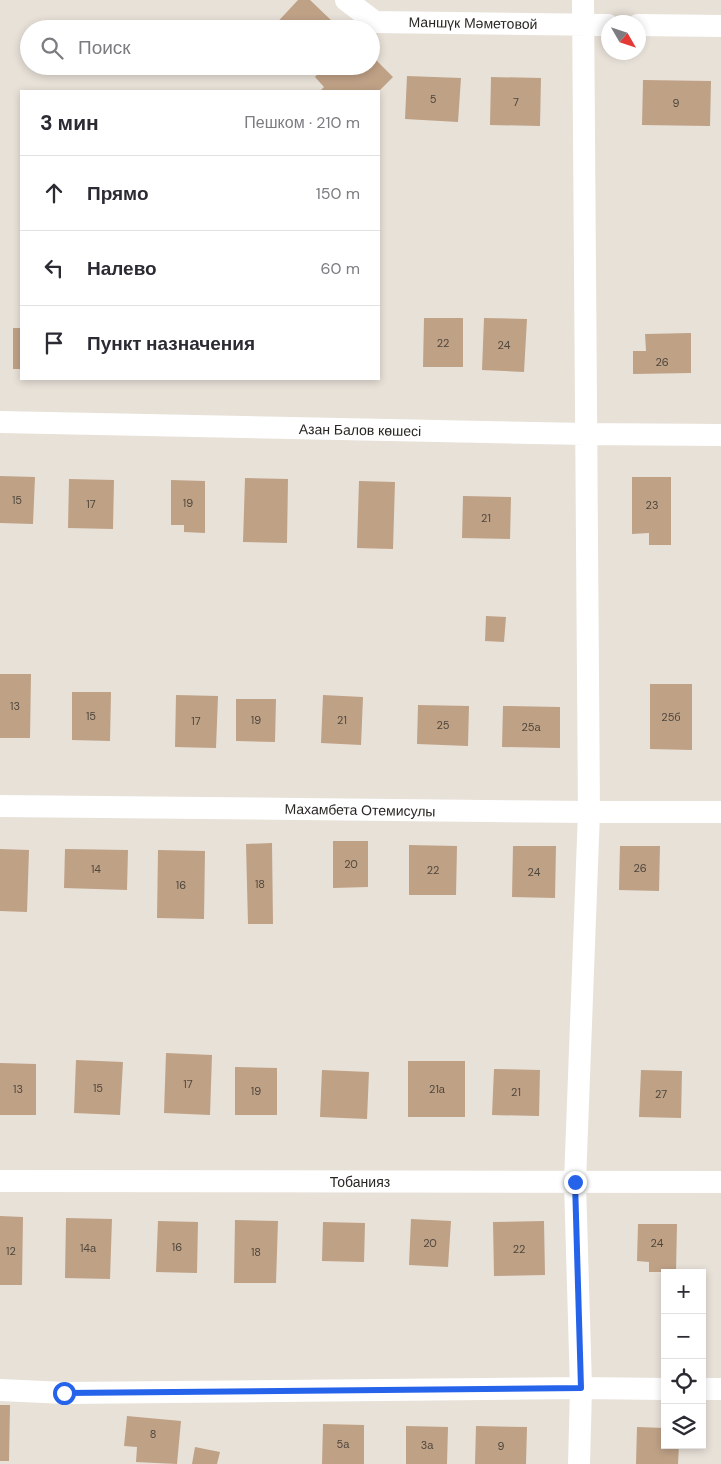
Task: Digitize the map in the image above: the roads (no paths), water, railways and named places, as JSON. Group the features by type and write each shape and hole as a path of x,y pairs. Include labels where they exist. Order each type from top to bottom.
{"street":[{"name":"Маншүк Мәметовой","path":"346,0 372,20"},
{"path":"579,1464 581,1388 575,1182 589,812 583,0"},
{"name":"Маншүк Мәметовой","path":"380,22 601,25"},
{"path":"646,25 721,26"},
{"name":"Азан Балов көшесі","path":"0,422 721,435"},
{"name":"Махамбета Отемисулы","path":"0,806 721,812"},
{"name":"Тобанияз","path":"0,1181 721,1182"},
{"path":"0,1390 64,1393 661,1389"},
{"path":"706,1389 721,1389"}]}
